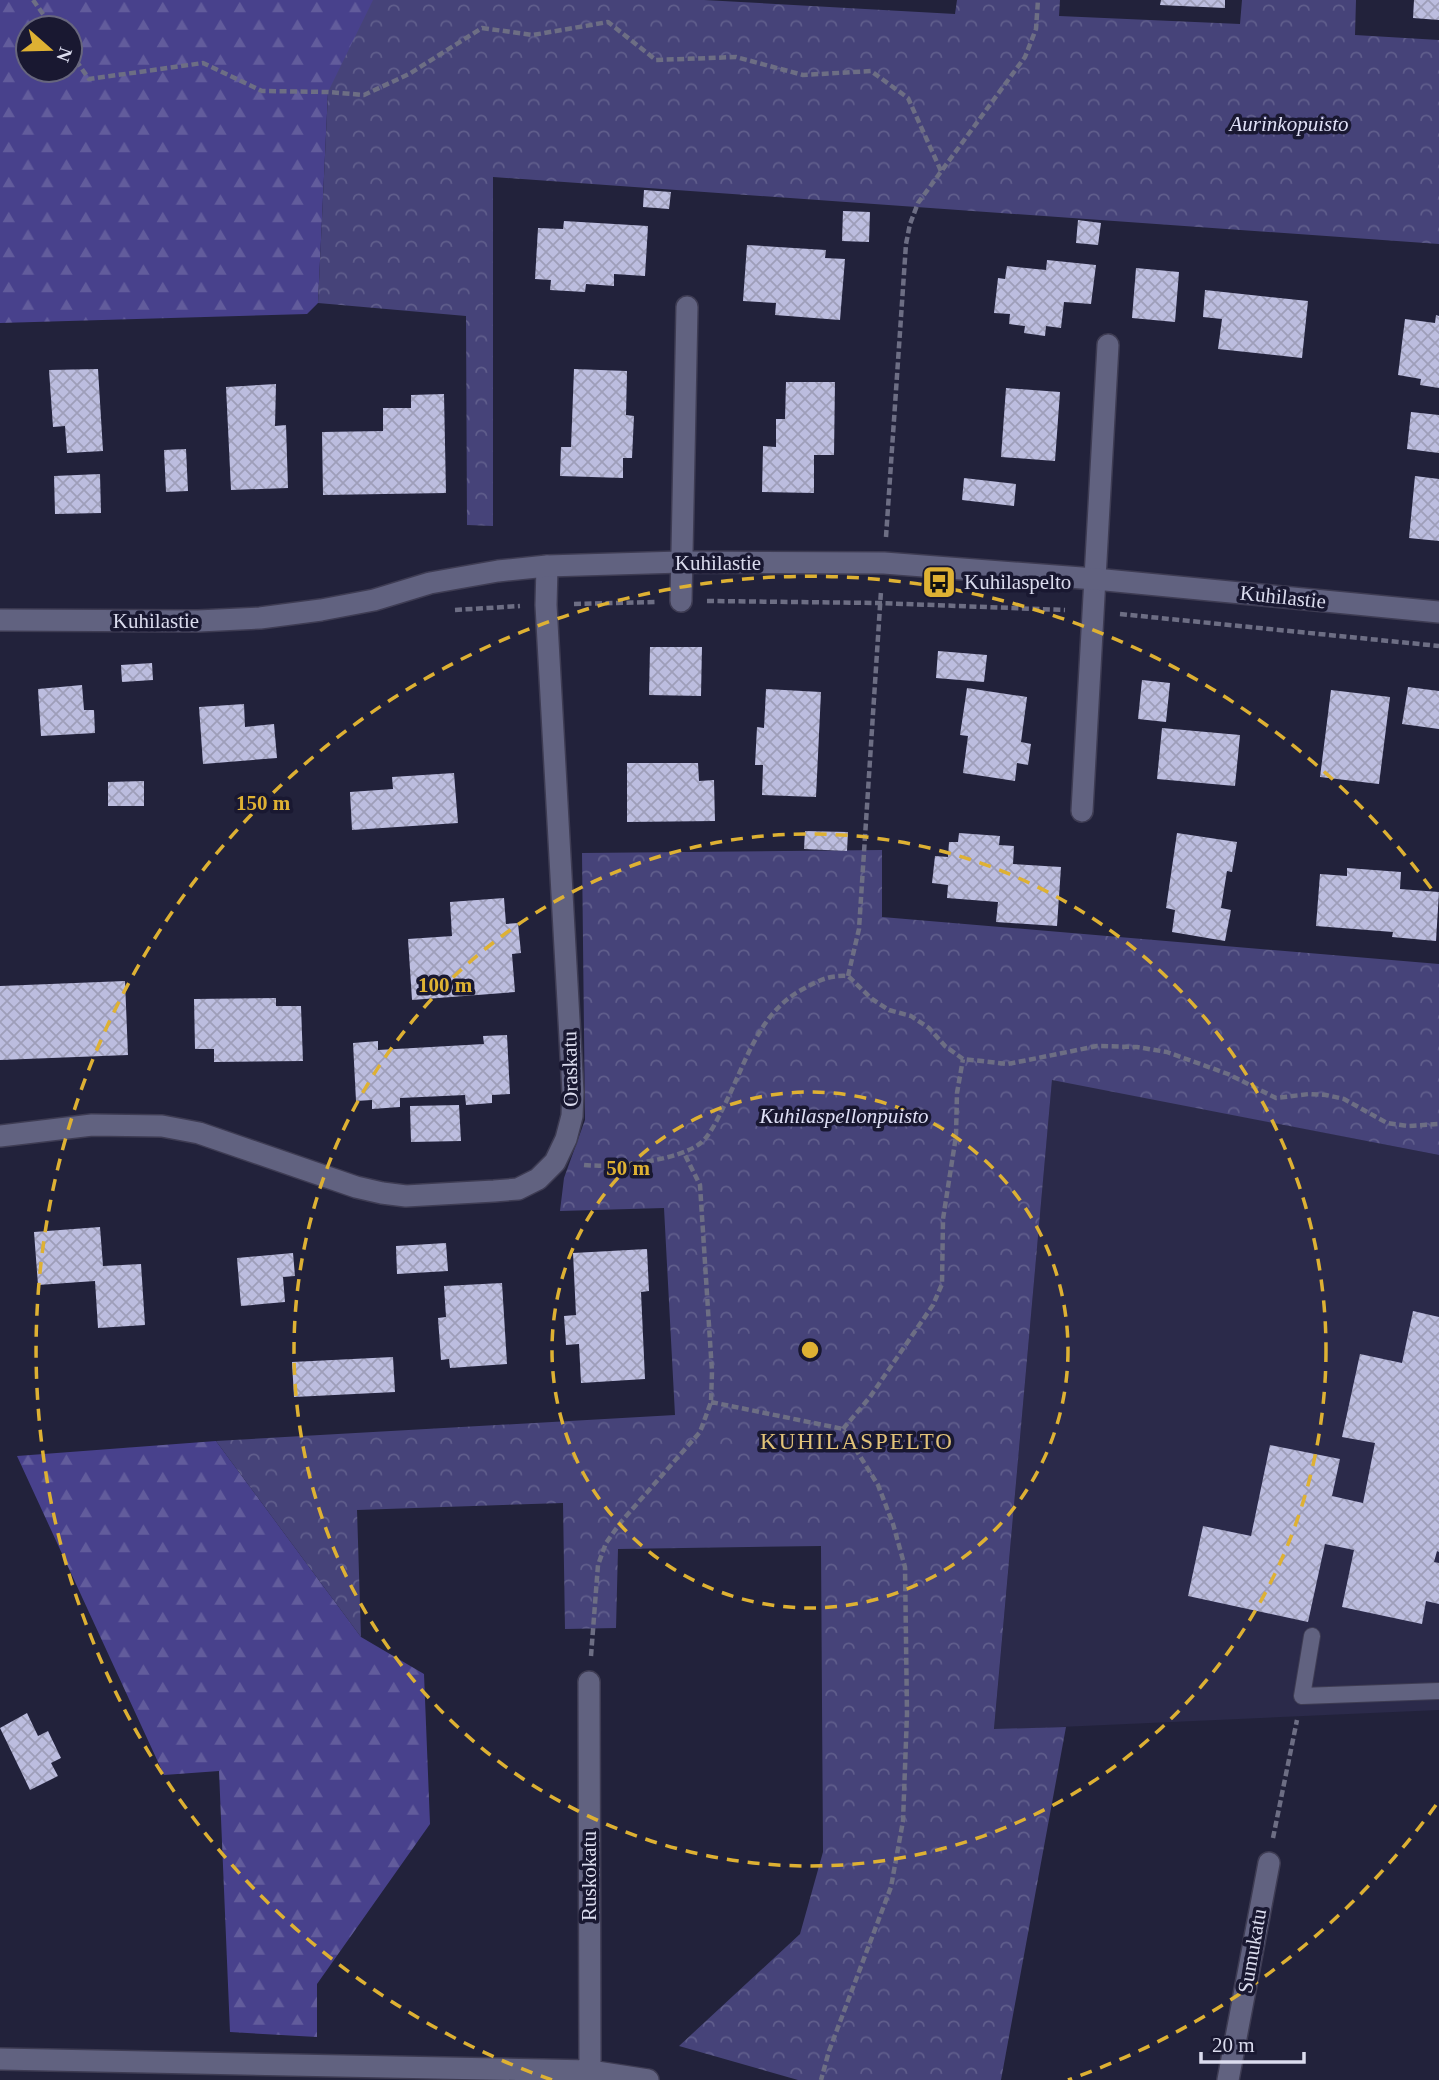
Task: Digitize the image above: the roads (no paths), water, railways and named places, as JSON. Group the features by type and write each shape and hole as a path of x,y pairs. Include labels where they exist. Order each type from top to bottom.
{"street":[{"path":"681,601 687,307"},
{"path":"1082,811 1108,345"},
{"name":"Kuhilastie","path":"0,620 198,621 260,618 374,600 430,583 498,571 547,566 681,562 884,563 1095,579 1439,612"},
{"name":"Oraskatu","path":"0,1136 92,1125 162,1126 212,1138 356,1187 406,1196 518,1189 538,1179 555,1162 569,1127 573,1092 546,605 547,566"},
{"name":"Ruskokatu","path":"589,1682 590,2071"},
{"name":"Sumukatu","path":"1228,2080 1269,1863"},
{"path":"0,2059 590,2071 648,2080"}],"lane":[{"path":"1312,1636 1302,1696 1439,1691"}],"place":[{"name":"Kuhilaspelto","path":"939,582"}],"district":[{"name":"KUHILASPELTO","path":"857,1441"}],"park label":[{"name":"Aurinkopuisto","path":"1289,124"},
{"name":"Kuhilaspellonpuisto","path":"844,1116"}]}
